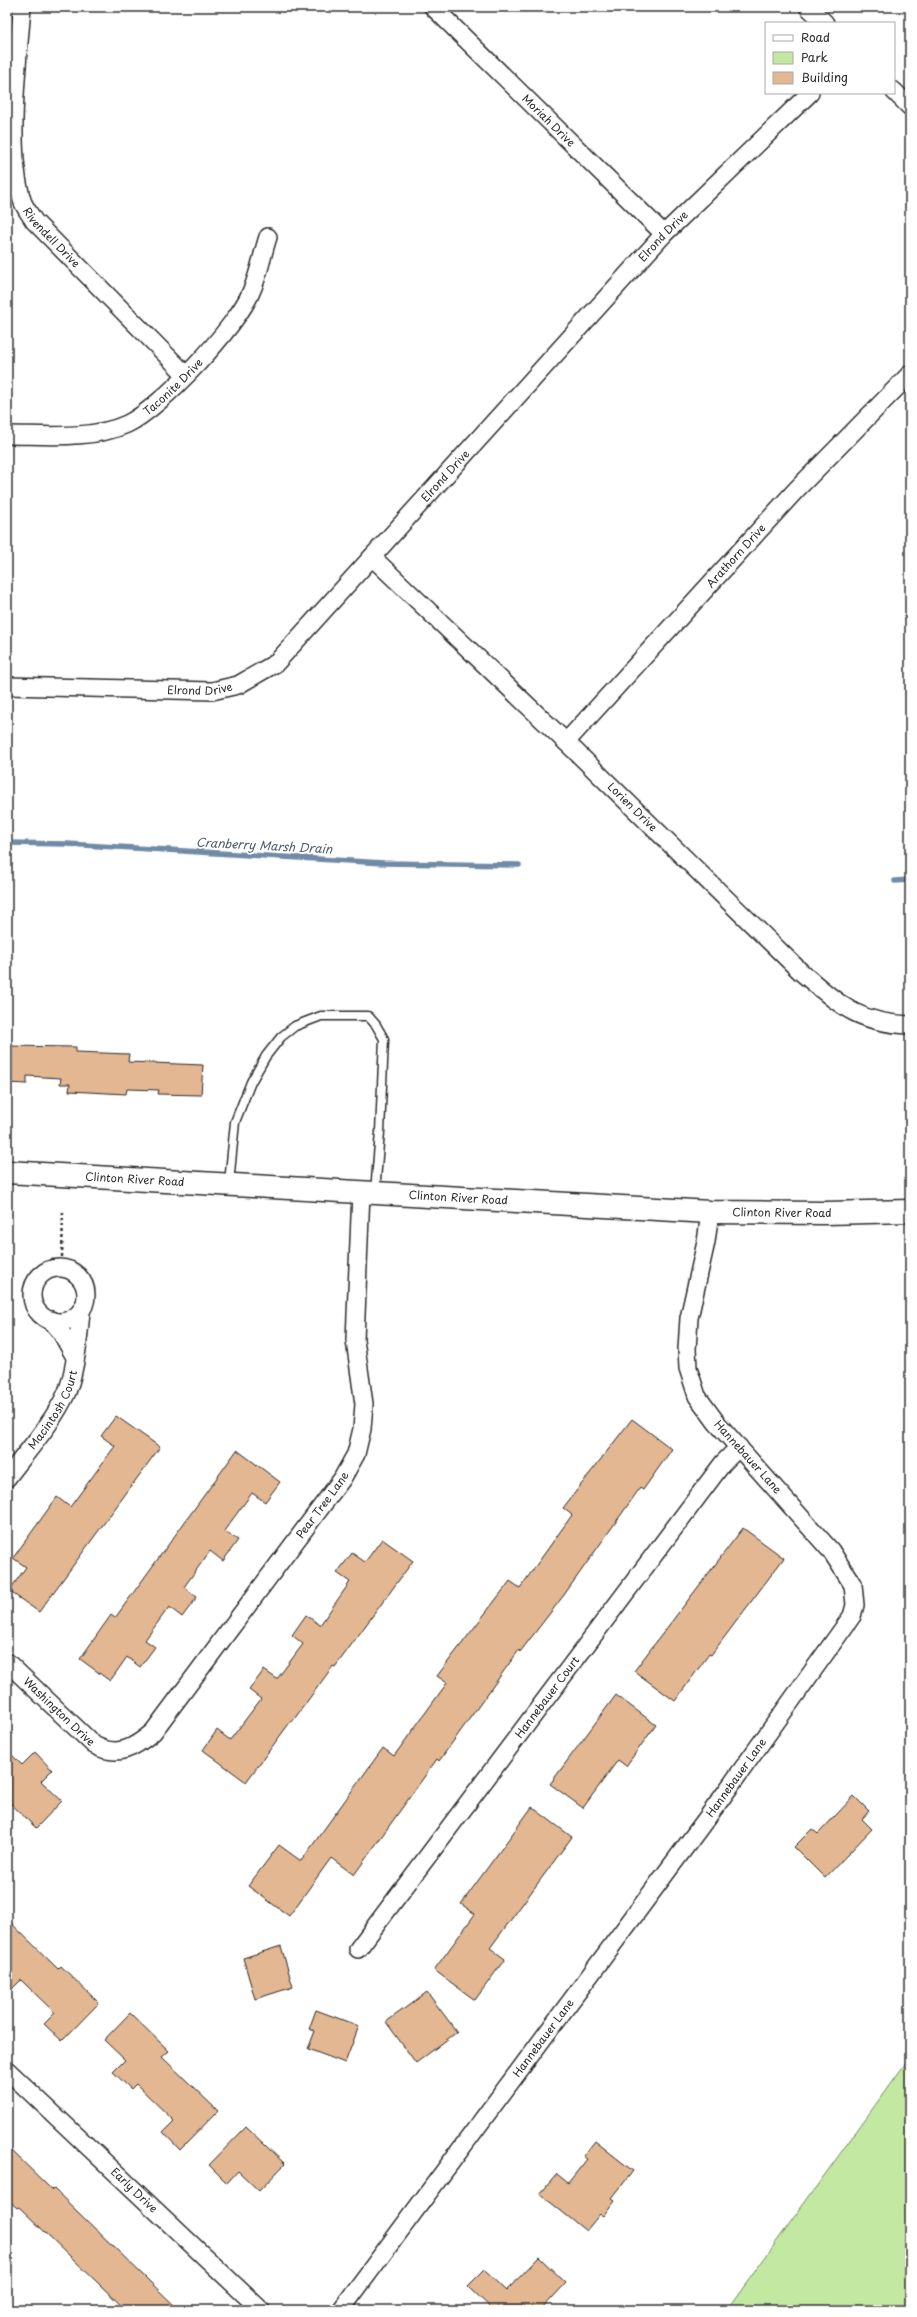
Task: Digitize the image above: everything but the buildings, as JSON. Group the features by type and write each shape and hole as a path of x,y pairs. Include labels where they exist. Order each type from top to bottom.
{"street":[{"name":"Rivendell Drive","path":"22,7 16,88 15,149 22,202 34,221 186,376"},
{"name":"Moriah Drive","path":"433,7 664,234"},
{"path":"808,7 823,22"},
{"path":"895,92 910,107"},
{"name":"Elrond Drive","path":"7,686 212,691 238,685 260,674 286,654 664,234 809,94"},
{"name":"Taconite Drive","path":"7,436 70,435 101,432 127,424 145,413 186,376 243,309 252,292 268,237"},
{"name":"Arathorn Drive","path":"566,742 796,490 910,374"},
{"name":"Lorien Drive","path":"372,557 566,742 801,972 828,995 864,1018 887,1024 910,1025"},
{"name":"Clinton River Road","path":"7,1172 229,1183 710,1212 826,1213 910,1211"},
{"name":"Pear Tree Lane","path":"117,1752 140,1743 153,1732 342,1479 356,1454 362,1428 364,1404 355,1340 368,1192"},
{"name":"Hannebauer Lane","path":"341,2310 718,1803 852,1616 855,1605 853,1585 831,1551 716,1422 698,1396 688,1368 687,1349 689,1318 706,1242 710,1212"},
{"name":"Macintosh Court","path":"7,1478 54,1414 67,1391 75,1357 81,1311 86,1293 79,1276 72,1271 53,1269 38,1279 33,1295 38,1311 51,1320 61,1332 75,1357"},
{"path":"51,1320 68,1321 81,1311"},
{"name":"Hannebauer Court","path":"358,1949 723,1463 739,1448"},
{"name":"Washington Drive","path":"7,1662 94,1745 104,1750 117,1752"},
{"name":"Early Drive","path":"7,2070 261,2310"}],"lane":[{"path":"229,1183 235,1122 251,1082 266,1056 281,1037 295,1026 321,1016 368,1016 376,1025 384,1039 380,1132 368,1192"}],"path":[{"path":"62,1257 63,1210"}],"green space":[{"path":"910,2057 910,2310 727,2310"}],"waterway":[{"name":"Cranberry Marsh Drain","path":"7,843 67,844 384,863 519,865"},
{"name":"Cranberry Marsh Drain","path":"895,881 910,880"}]}
